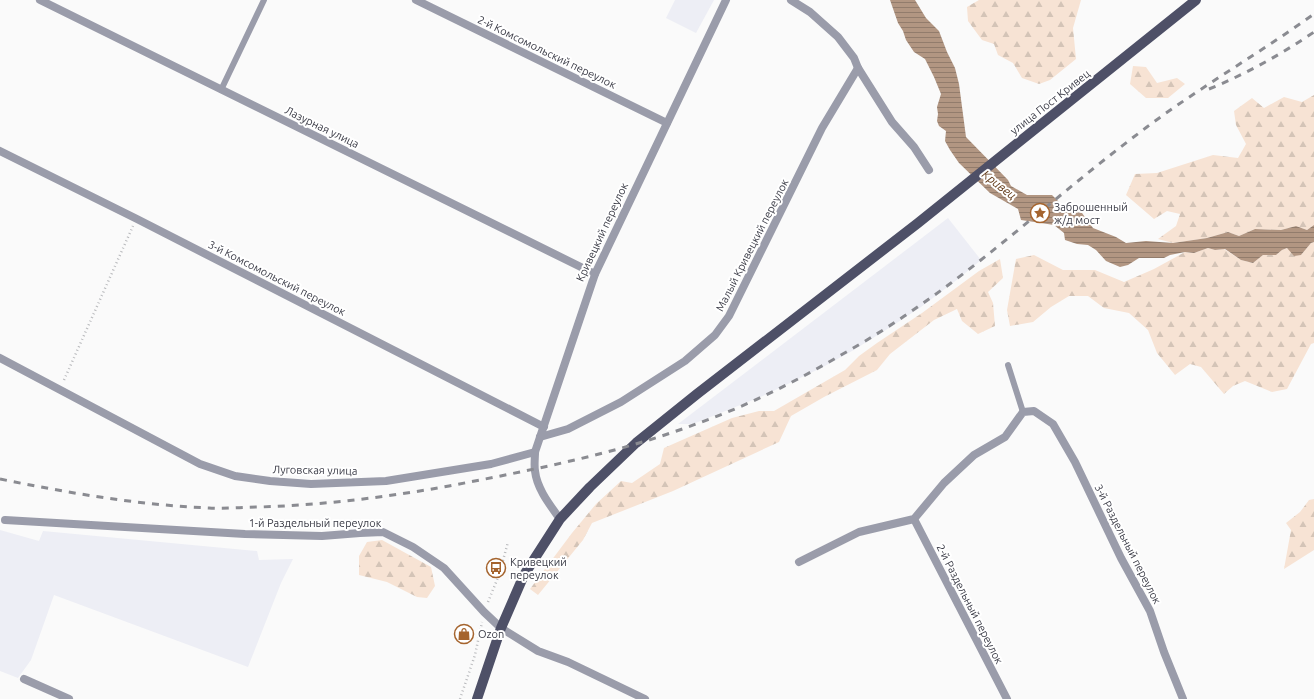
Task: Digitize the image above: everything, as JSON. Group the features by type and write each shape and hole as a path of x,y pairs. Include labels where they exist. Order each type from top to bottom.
{"main road":[{"name":"улица Пост Кривец","path":"560,519 590,487 636,444 697,394 918,223 1196,0"},
{"path":"477,699 500,628 524,575 560,519"}],"street":[{"name":"Лазурная улица","path":"40,0 595,274"},
{"name":"2-й Комсомольский переулок","path":"416,0 667,123"},
{"name":"Кривецкий переулок","path":"560,519 545,499 537,482 534,470 535,452 595,274 726,0"},
{"path":"791,0 810,12 838,37 854,58 858,68 892,122 914,148 929,170"},
{"name":"Малый Кривецкий переулок","path":"540,437 568,429 621,402 685,361 715,335 729,316 822,128 858,68"},
{"name":"3-й Комсомольский переулок","path":"0,151 137,219 544,427"},
{"name":"Луговская улица","path":"0,358 200,464 235,476 270,481 311,484 386,481 491,464 535,452"},
{"name":"3-й Раздельный переулок","path":"1023,412 1034,411 1053,424 1075,462 1121,558 1150,611 1164,652 1183,699"},
{"path":"799,562 859,532 914,519 944,483 974,455 1005,437 1023,412"},
{"name":"2-й Раздельный переулок","path":"914,519 1007,699"},
{"name":"1-й Раздельный переулок","path":"3,520 245,534 322,536 360,532 383,532 413,547 444,568 500,628 538,651 568,662 645,699"},
{"path":"24,679 69,699"}],"lane":[{"path":"221,90 264,0"},
{"path":"1008,365 1023,412"}],"path":[{"path":"60,390 137,219"}],"shaded area":[{"path":"675,0 714,0 696,33 666,18"},
{"path":"948,218 981,260 958,279 921,307 889,328 823,367 765,395 693,424 678,424"},
{"path":"0,530 39,541 43,531 257,551 259,560 293,559 281,583 248,667 54,595 31,660 18,678 0,671"}],"green space":[{"path":"979,0 1081,0 1073,28 1076,59 1050,80 1039,84 1022,78 1013,63 998,55 994,44 982,40 968,21 967,7"},
{"path":"1133,66 1146,67 1157,83 1177,78 1185,84 1168,98 1146,98 1130,84"},
{"path":"1314,95 1314,225 1307,230 1296,226 1281,230 1255,229 1239,236 1228,232 1207,238 1173,243 1158,239 1176,226 1180,214 1167,211 1154,219 1126,195 1135,174 1157,173 1213,155 1238,158 1246,144 1236,125 1234,111 1252,98 1264,108 1284,97 1302,102"},
{"path":"1314,242 1314,343 1311,344 1287,389 1272,392 1245,381 1233,386 1224,394 1201,367 1190,364 1175,375 1157,353 1148,330 1129,313 1104,308 1088,296 1069,296 1051,307 1033,322 1010,326 1007,310 1016,259 1034,255 1063,270 1095,270 1124,282 1154,269 1185,252 1194,253 1208,248 1215,250 1224,249 1241,260 1253,263 1263,255 1276,255 1287,248 1301,255 1311,243"},
{"path":"1000,259 1003,278 988,292 993,303 995,326 978,334 962,321 957,309 934,320 890,354 877,370 791,416 779,442 673,491 592,523 583,540 538,595 530,589 596,504 621,481 632,483 660,464 664,448 732,418 759,411 774,411 845,370 859,356 877,343 922,313 979,271"},
{"path":"1314,499 1314,550 1284,569 1291,530 1286,523 1300,512 1309,500"},
{"path":"382,540 431,567 435,586 427,598 417,597 387,582 359,575 359,556 367,542"}],"water":[{"name":"Кривец","path":"890,0 915,0 926,18 939,31 955,68 959,84 966,137 1008,180 1011,186 1027,195 1052,195 1068,211 1082,213 1093,228 1116,237 1126,243 1146,241 1173,243 1207,238 1228,232 1239,236 1255,229 1281,230 1296,226 1307,230 1314,225 1314,242 1311,243 1301,255 1294,256 1287,248 1276,255 1263,255 1253,263 1241,260 1225,249 1215,250 1208,248 1194,253 1185,252 1170,255 1164,258 1139,258 1128,265 1120,267 1106,261 1096,250 1088,245 1077,244 1065,240 1064,233 1054,225 1021,220 1018,209 990,193 959,163 950,150 945,141 946,131 939,126 937,121 937,107 941,94 925,59 914,52 906,40"}],"railway":[{"path":"0,479 104,498 157,504 209,508 284,506 355,500 449,486 605,453 666,435 734,409 788,384 869,339 897,321 975,265 1115,151 1160,117 1314,14"},
{"path":"1209,89 1263,64 1314,32"}],"place":[{"name":"Заброшенный ж/д мост","path":"1040,213"},
{"name":"Кривецкий переулок","path":"496,568"},
{"name":"Ozon","path":"464,634"}]}
